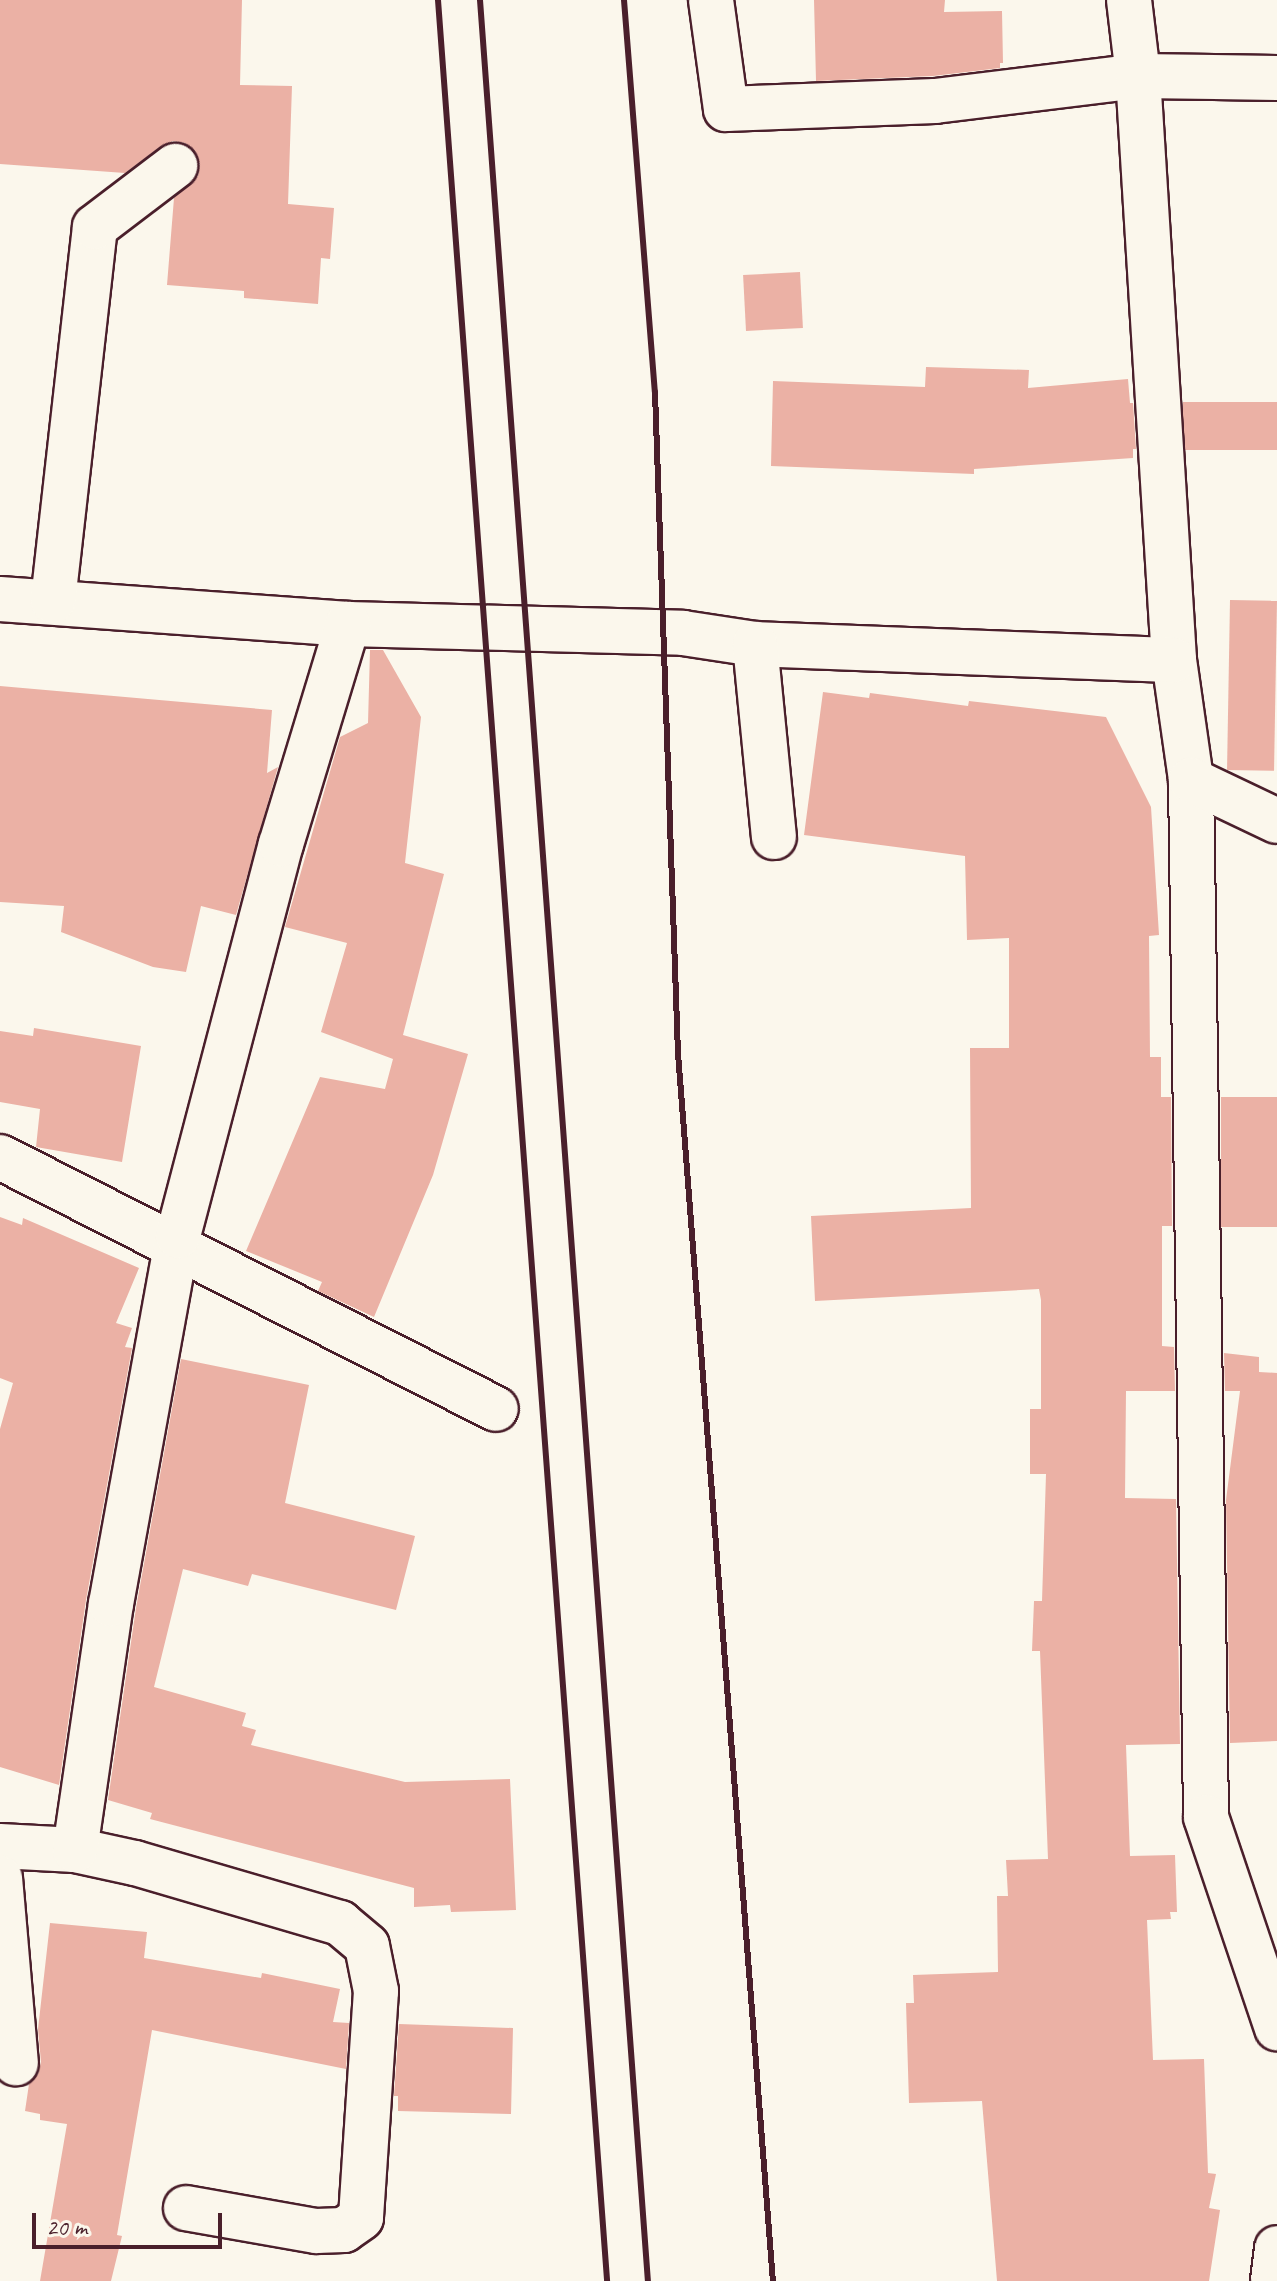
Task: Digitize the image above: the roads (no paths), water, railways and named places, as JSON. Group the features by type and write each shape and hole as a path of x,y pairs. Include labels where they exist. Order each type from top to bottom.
{"street":[{"path":"711,0 726,109 935,101 1138,76 1277,78"},
{"path":"1129,0 1138,76 1174,660 1191,780 1206,1817 1277,2028"},
{"path":"53,601 95,227 175,166"},
{"path":"0,599 348,624 683,633 755,644 1174,660"},
{"path":"75,1850 111,1604 176,1246 281,844 348,624"},
{"path":"755,644 774,837"},
{"path":"1191,780 1277,821"},
{"path":"0,1157 496,1409"},
{"path":"0,1846 75,1850 340,1923 367,1946 376,1991 361,2218 344,2230 316,2231 186,2208"},
{"path":"0,1878 16,2063"},
{"path":"1273,2281 1277,2248"}],"railway":[{"path":"438,0 607,2281"},
{"path":"480,0 648,2281"},
{"path":"624,0 655,392 678,1053 773,2281"}]}
